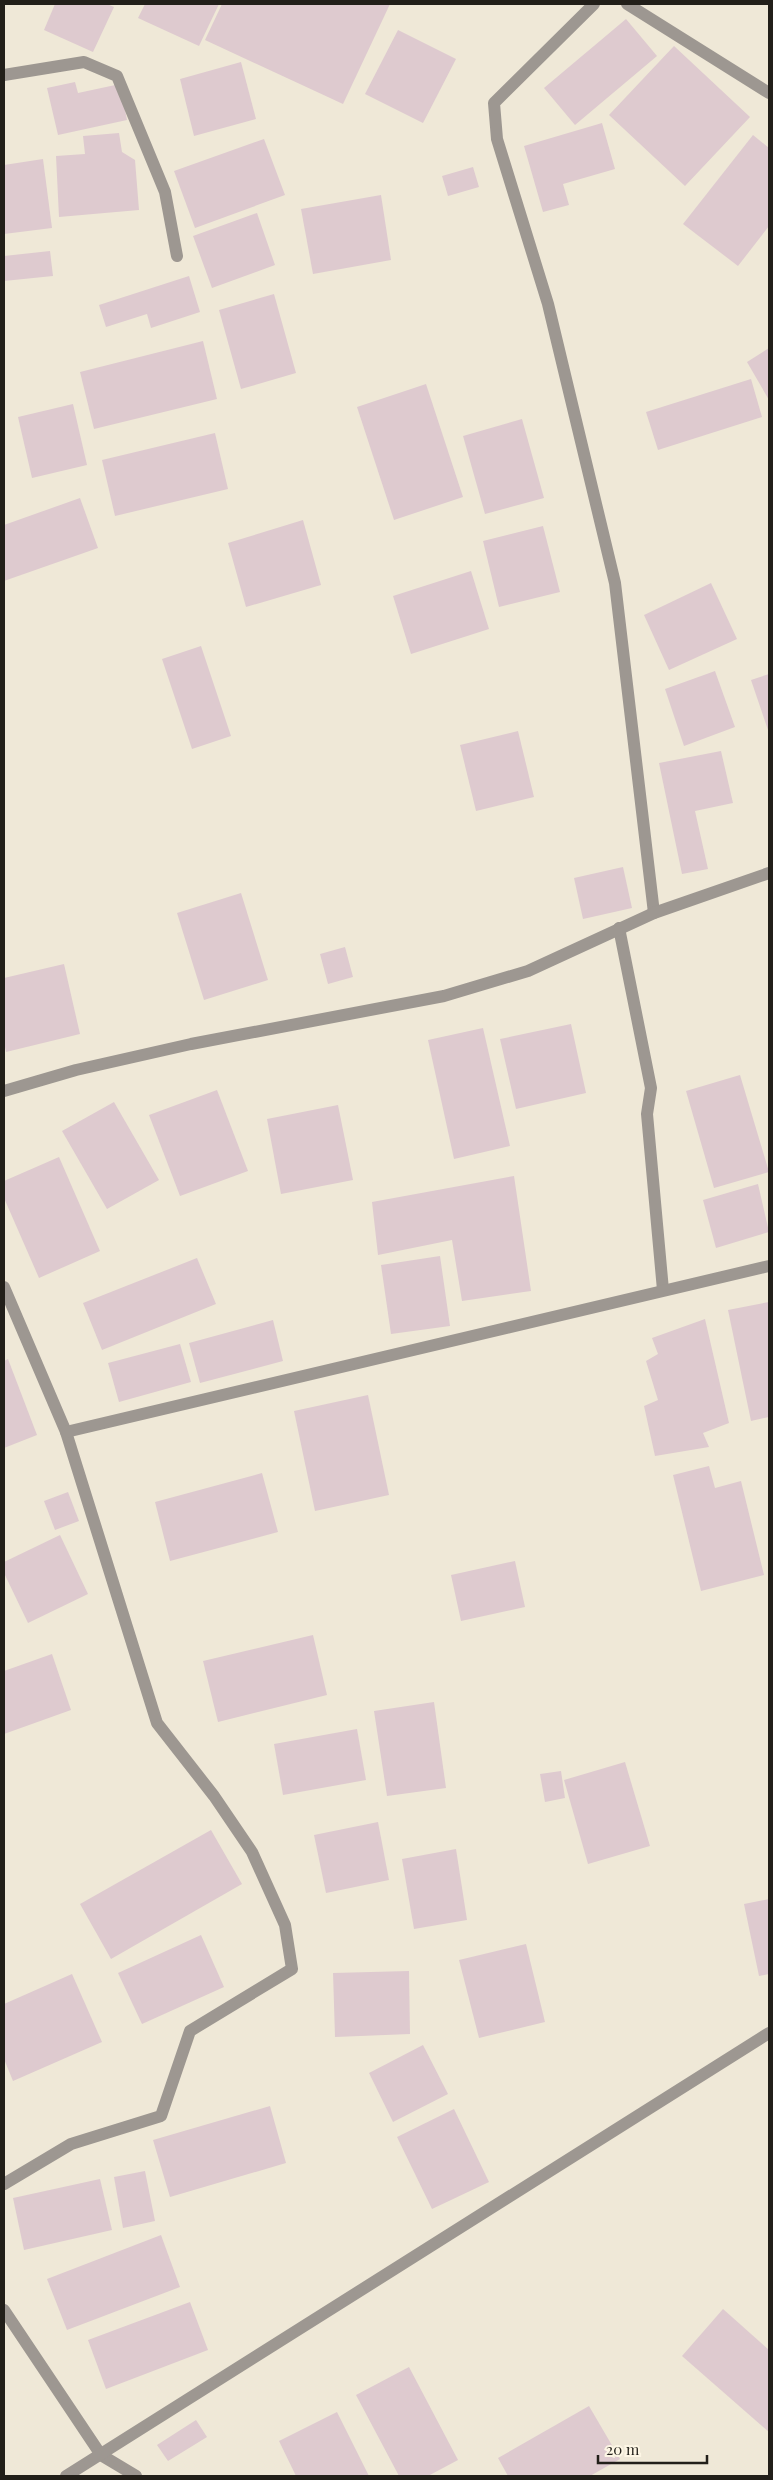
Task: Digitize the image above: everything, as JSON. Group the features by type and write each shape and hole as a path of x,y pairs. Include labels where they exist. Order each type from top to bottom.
{"street":[{"path":"594,4 494,103 496,139 548,304 615,583 654,913"},
{"path":"627,4 769,93"},
{"path":"4,75 84,62 117,76 166,192 177,256"},
{"path":"4,1091 76,1070 191,1044 444,996 528,971 654,913 769,873"},
{"path":"619,928 651,1088 646,1114 662,1290"},
{"path":"66,1432 769,1266"},
{"path":"4,1287 66,1432 157,1723 214,1796 252,1852 285,1925 292,1969 190,2031 161,2116 72,2144 4,2184"},
{"path":"66,2476 769,2033"},
{"path":"4,2310 101,2455 136,2476"}],"building":[{"path":"55,4 107,4 114,7 93,52 44,30"},
{"path":"145,4 219,4 199,46 138,18"},
{"path":"222,4 390,4 343,104 205,40"},
{"path":"626,19 657,56 575,125 544,88"},
{"path":"398,30 456,59 423,123 365,94"},
{"path":"674,46 750,117 685,186 609,115"},
{"path":"241,62 256,119 194,136 180,79"},
{"path":"75,82 78,93 120,84 127,120 58,135 47,88"},
{"path":"602,123 615,169 563,184 569,205 543,212 524,146"},
{"path":"119,133 122,152 135,160 139,210 59,217 56,156 85,154 83,136"},
{"path":"753,135 769,148 769,226 738,266 683,224"},
{"path":"264,139 285,195 195,228 174,171"},
{"path":"43,159 52,228 4,234 4,165"},
{"path":"473,167 479,187 448,196 442,176"},
{"path":"381,195 391,260 313,274 301,209"},
{"path":"257,213 275,265 212,288 193,236"},
{"path":"50,251 53,276 4,281 4,256"},
{"path":"189,276 200,312 151,328 147,314 106,327 99,305"},
{"path":"274,294 296,373 241,389 219,310"},
{"path":"203,341 217,399 94,429 80,372"},
{"path":"769,348 769,400 747,362"},
{"path":"751,379 762,417 658,450 646,412"},
{"path":"426,384 463,497 394,520 357,407"},
{"path":"73,404 87,465 32,478 18,417"},
{"path":"522,419 544,498 485,514 463,436"},
{"path":"215,433 228,489 115,516 102,460"},
{"path":"80,498 98,548 4,581 4,525"},
{"path":"303,520 321,585 246,607 228,543"},
{"path":"543,526 560,592 499,607 483,541"},
{"path":"471,571 489,629 411,654 393,596"},
{"path":"711,583 737,639 669,670 644,615"},
{"path":"201,646 231,736 192,749 162,659"},
{"path":"715,671 735,727 684,746 665,689"},
{"path":"769,674 769,733 751,680"},
{"path":"518,731 534,797 476,811 460,745"},
{"path":"721,751 733,803 695,811 708,869 682,874 659,763"},
{"path":"623,867 632,908 583,919 574,878"},
{"path":"241,893 268,980 204,1000 177,913"},
{"path":"345,947 353,977 328,984 320,954"},
{"path":"64,964 80,1034 6,1052 4,1042 4,978"},
{"path":"571,1024 586,1093 516,1109 500,1039"},
{"path":"483,1028 510,1146 454,1159 428,1040"},
{"path":"740,1075 769,1172 714,1188 686,1091"},
{"path":"217,1090 248,1171 180,1196 149,1115"},
{"path":"114,1102 159,1180 107,1209 62,1131"},
{"path":"338,1105 353,1180 281,1194 267,1119"},
{"path":"59,1157 100,1251 39,1278 4,1198 4,1181"},
{"path":"514,1176 531,1291 462,1301 452,1240 378,1255 372,1202"},
{"path":"758,1184 769,1232 716,1248 703,1200"},
{"path":"440,1256 450,1326 391,1334 381,1265"},
{"path":"197,1258 216,1304 102,1350 83,1303"},
{"path":"769,1302 769,1417 751,1421 728,1310"},
{"path":"705,1319 729,1423 703,1433 709,1447 655,1456 644,1406 658,1400 646,1361 658,1354 652,1338"},
{"path":"273,1320 283,1361 200,1383 189,1343"},
{"path":"180,1344 191,1382 119,1402 108,1363"},
{"path":"8,1359 37,1435 4,1448 4,1361"},
{"path":"368,1395 389,1495 315,1511 294,1411"},
{"path":"709,1466 715,1488 741,1481 764,1575 701,1591 673,1475"},
{"path":"262,1473 278,1532 170,1561 155,1502"},
{"path":"68,1492 79,1521 55,1530 44,1501"},
{"path":"60,1535 88,1594 28,1623 4,1573 4,1562"},
{"path":"515,1561 525,1607 461,1621 451,1575"},
{"path":"313,1635 327,1695 218,1722 203,1661"},
{"path":"52,1654 71,1710 4,1734 4,1671"},
{"path":"434,1702 446,1788 387,1796 374,1711"},
{"path":"357,1729 366,1780 283,1795 274,1744"},
{"path":"625,1762 650,1846 588,1864 564,1780"},
{"path":"561,1771 565,1798 545,1802 540,1774"},
{"path":"378,1822 389,1880 326,1893 314,1835"},
{"path":"211,1830 242,1884 111,1959 80,1904"},
{"path":"456,1849 467,1920 414,1929 402,1859"},
{"path":"769,1899 769,1974 759,1976 744,1904"},
{"path":"201,1935 224,1987 142,2024 118,1973"},
{"path":"526,1944 545,2022 479,2038 459,1960"},
{"path":"409,1971 410,2034 335,2037 333,1973"},
{"path":"72,1974 102,2042 13,2081 4,2059 4,2004"},
{"path":"423,2045 448,2094 393,2122 369,2073"},
{"path":"270,2106 286,2163 170,2197 153,2140"},
{"path":"454,2109 489,2182 432,2209 397,2137"},
{"path":"145,2171 155,2221 123,2228 114,2177"},
{"path":"100,2179 112,2230 24,2250 13,2198"},
{"path":"161,2235 180,2287 67,2330 47,2279"},
{"path":"190,2302 208,2350 106,2389 88,2340"},
{"path":"723,2309 769,2350 769,2432 682,2356"},
{"path":"409,2367 458,2460 428,2476 399,2476 356,2395"},
{"path":"589,2406 620,2459 590,2476 508,2476 498,2458"},
{"path":"337,2412 369,2476 296,2476 279,2441"},
{"path":"196,2420 207,2437 168,2461 157,2445"}]}
